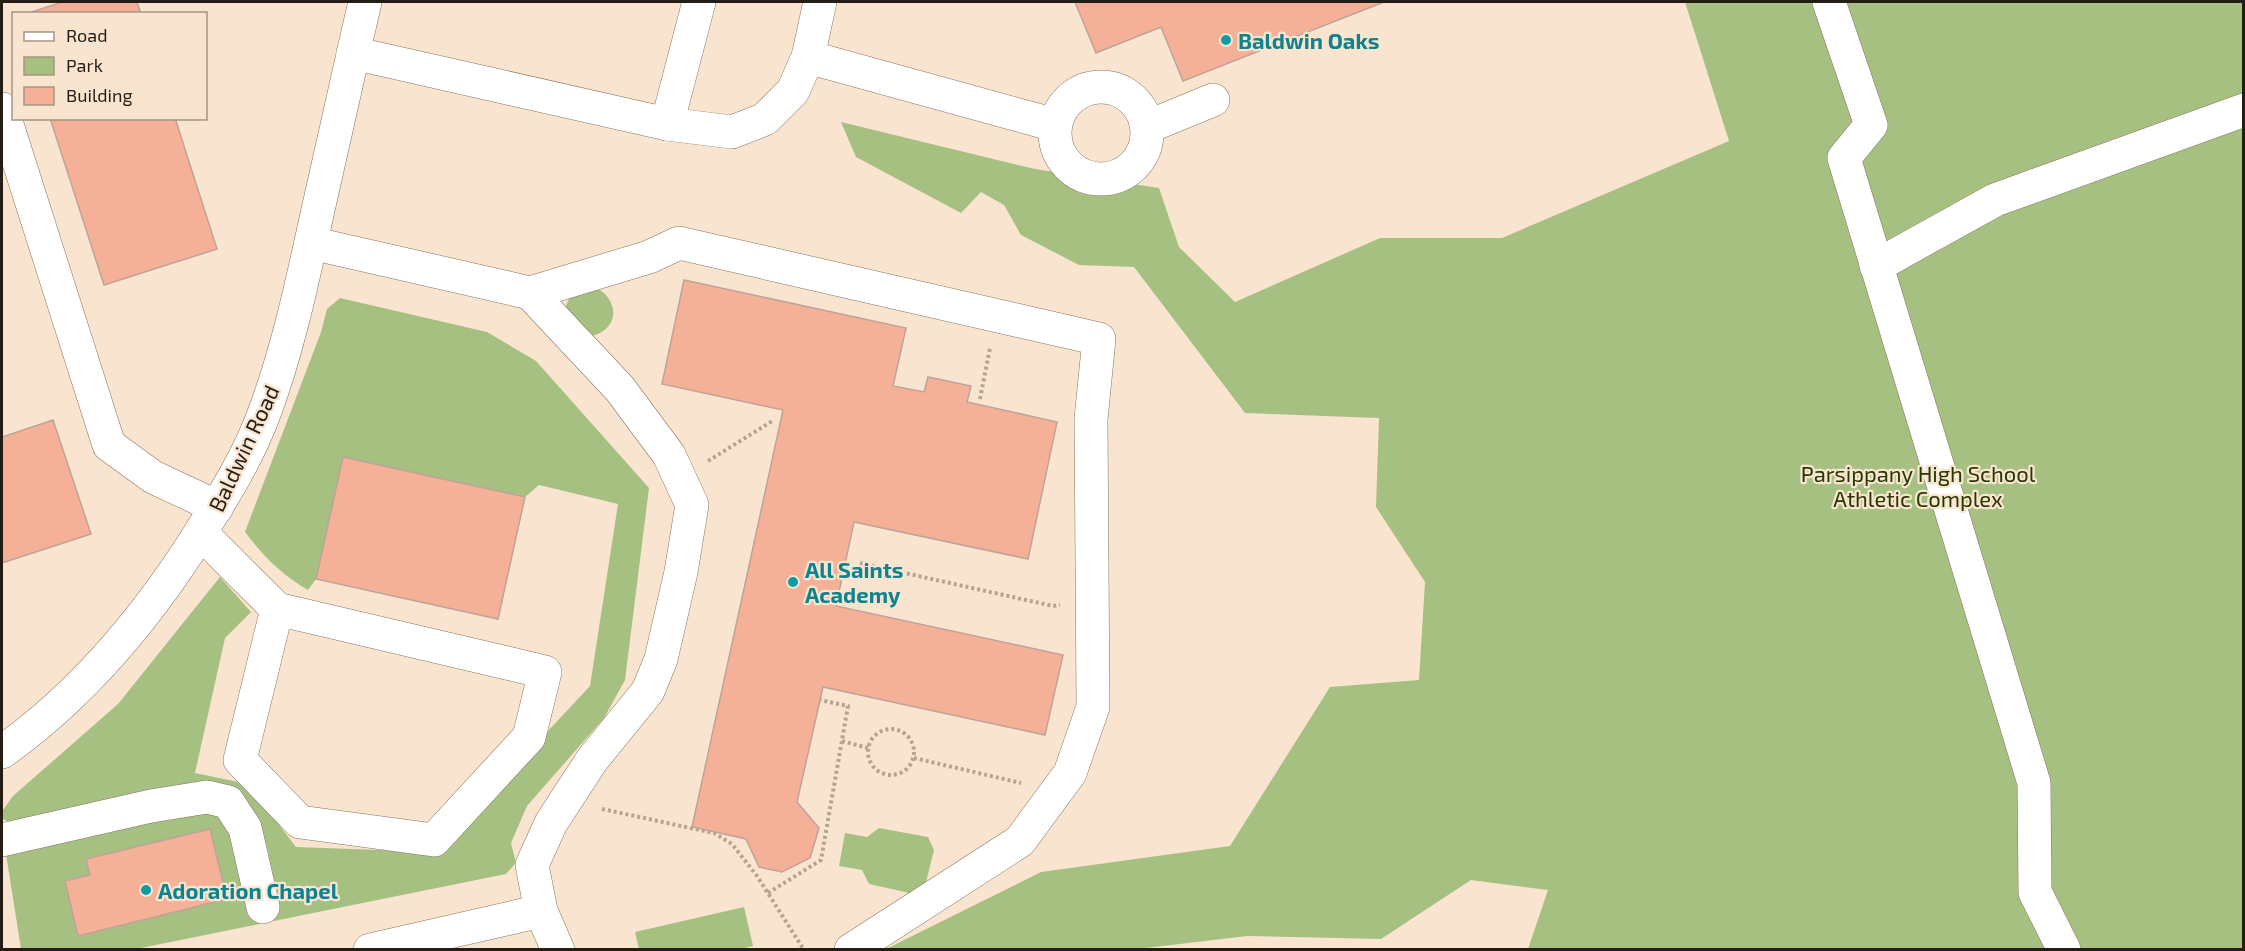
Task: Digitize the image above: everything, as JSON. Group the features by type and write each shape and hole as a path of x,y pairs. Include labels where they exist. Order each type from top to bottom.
{"street":[{"name":"Baldwin Road","path":"2,752 22,738 76,690 127,635 184,562 231,484 264,414 289,341 365,2"},
{"path":"667,124 699,2"},
{"path":"353,53 667,124 732,132 765,119 794,91 808,57 820,2"},
{"path":"1829,2 1871,125 1844,158 2034,783 2035,892 2064,950"},
{"path":"808,57 1055,125"},
{"path":"1098,86 1113,88 1127,94 1138,104 1146,118 1147,127 1146,148 1139,162 1127,172 1113,178 1098,180 1082,176 1070,168 1060,155 1055,140 1055,125 1060,110 1070,98 1083,90 1098,86"},
{"path":"1147,127 1213,100"},
{"path":"2,109 109,445 209,520 277,609 545,672 529,737 434,840 300,822 240,760 277,609"},
{"path":"1876,266 1995,200 2244,110"},
{"path":"311,243 530,293 649,257 679,243 1099,339 1091,419 1093,707 1070,773 1020,841 851,950"},
{"path":"530,293 620,389 669,455 692,505 681,572 661,658 648,691 592,760 551,823 532,865 541,911 558,950"},
{"path":"2,840 151,806 207,797 228,802 245,828 263,907"},
{"path":"369,950 541,911"}],"path":[{"path":"980,399 997,315"},
{"path":"699,466 774,420"},
{"path":"860,563 1053,606 1093,599"},
{"path":"768,893 821,860 848,706 820,700"},
{"path":"898,729 911,738 915,753 909,768 903,772 888,775 874,768 870,762 868,748 876,734 883,730 898,729"},
{"path":"842,741 868,748"},
{"path":"914,758 1057,791"},
{"path":"599,808 714,833 732,844 768,893 804,950"}],"green space":[{"name":"Parsippany High School Athletic Complex","path":"1685,2 2243,2 2243,949 1528,949 1548,890 1471,880 1381,939 1247,936 1129,950 886,949 1041,872 1230,846 1330,687 1419,680 1425,582 1376,507 1379,418 1245,413 1134,267 1079,265 1021,235 1004,205 981,192 961,213 856,157 841,122 1035,169 1159,188 1179,247 1235,302 1380,238 1502,238 1729,141"},
{"path":"599,289 610,302 613,316 607,328 592,336 564,311 570,296"},
{"path":"340,298 487,332 536,361 649,488 625,680 604,718 527,806 511,843 516,863 506,874 136,949 21,949 6,854 215,805 276,904 268,851 255,814 238,794 11,823 3,819 3,810 13,796 118,704 220,577 251,612 225,638 195,773 248,784 296,847 435,852 590,686 618,504 539,485 525,497 343,457 316,579 308,590 274,564 245,532 321,332 327,309"},
{"path":"879,828 928,837 934,850 925,886 914,894 869,884 862,870 839,866 845,833 867,837"},
{"path":"744,907 753,946 737,950 639,949 635,932"}],"building":[{"path":"63,2 137,2 140,12 31,12"},
{"name":"Baldwin Oaks","path":"1075,2 1384,2 1183,81 1161,27 1096,53"},
{"path":"51,120 176,120 217,249 104,285"},
{"name":"All Saints Academy","path":"684,280 906,328 893,386 924,392 928,377 971,386 967,402 1057,422 1028,559 854,522 836,606 1063,655 1045,735 823,687 797,802 819,828 810,858 782,872 759,867 746,839 692,827 783,410 662,384"},
{"path":"53,420 91,534 2,563 2,437"},
{"path":"343,457 525,497 498,619 316,579"},
{"name":"Adoration Chapel","path":"210,829 227,899 78,936 65,881 90,875 86,859"}],"place":[{"name":"Baldwin Oaks","path":"1226,40"},
{"name":"All Saints Academy","path":"793,582"},
{"name":"Adoration Chapel","path":"146,890"}]}
